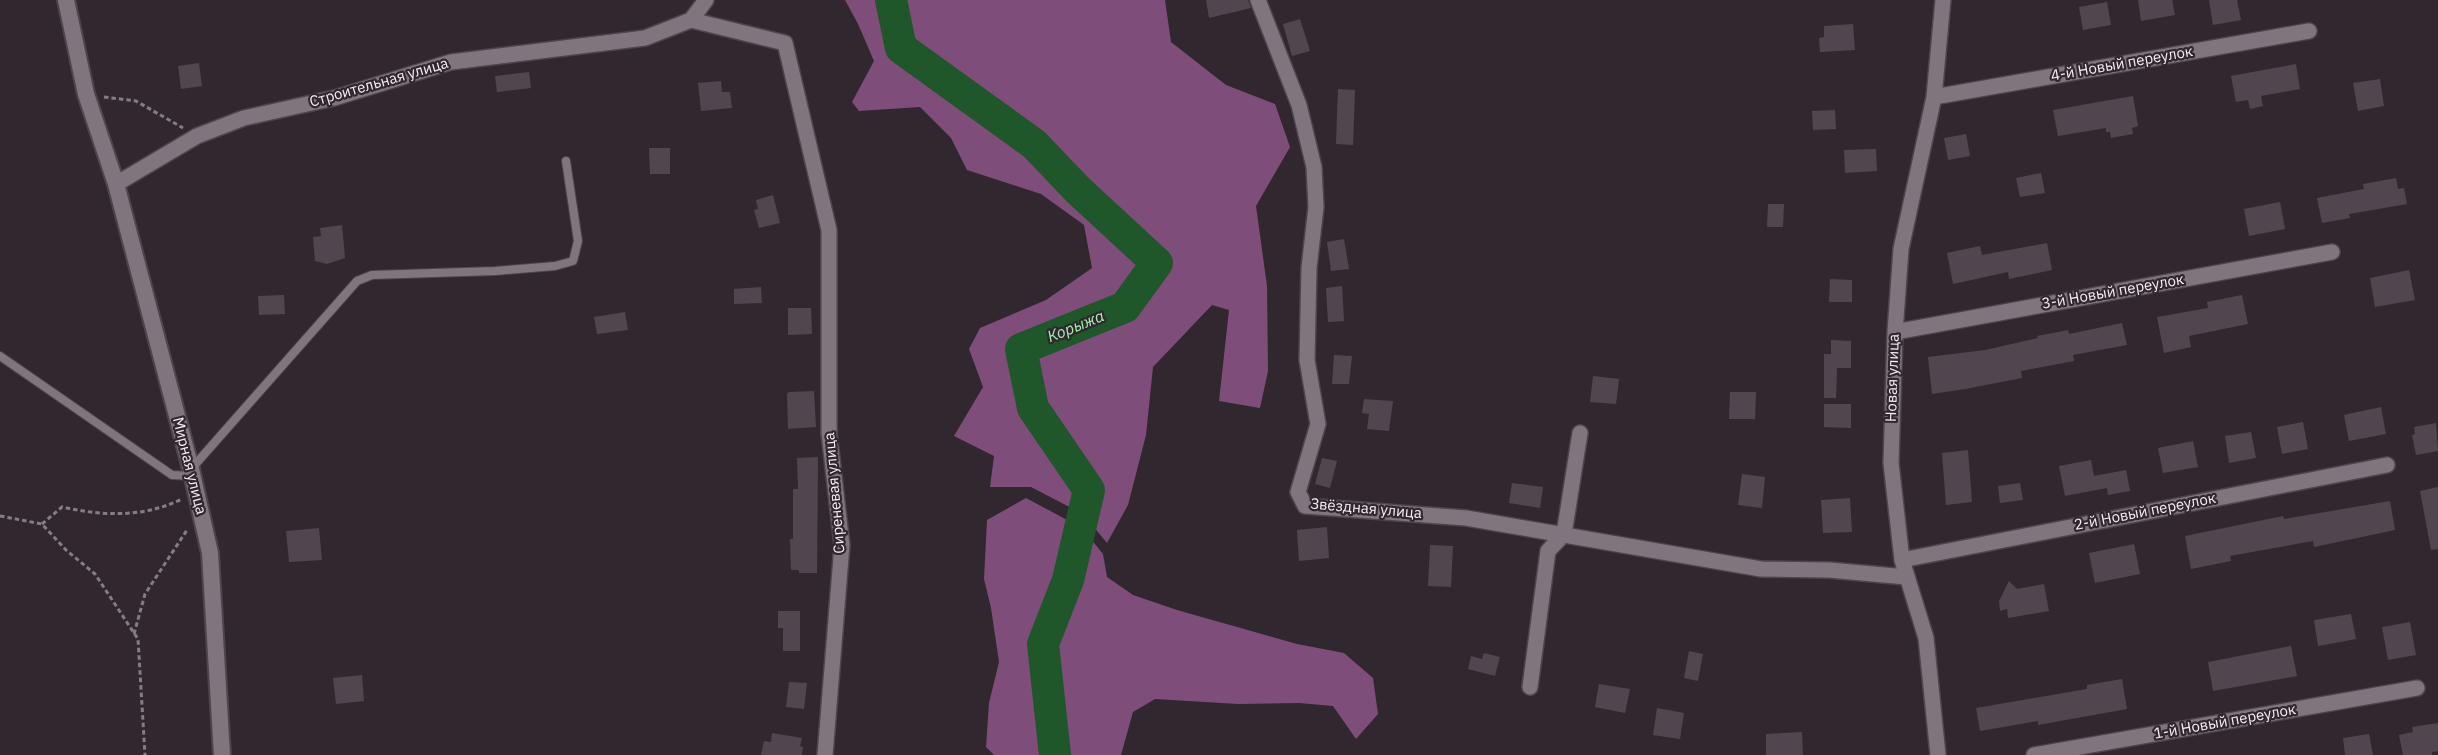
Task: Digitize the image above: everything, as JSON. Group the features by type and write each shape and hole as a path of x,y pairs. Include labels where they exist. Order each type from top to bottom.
{"street":[{"name":"Мирная улица","path":"66,0 86,94 116,184 201,511 210,554 222,755"},
{"path":"691,20 706,0"},
{"name":"Звёздная улица","path":"1258,0 1299,105 1314,167 1316,207 1309,268 1307,360 1318,424 1298,492 1305,506 1466,518 1761,569 1828,570 1906,577"},
{"name":"Новая улица","path":"1938,755 1926,638 1902,560 1891,463 1894,332 1901,249 1934,97 1943,0"},
{"name":"Строительная улица","path":"116,184 197,136 244,118 334,98 451,62 645,38 691,20"},
{"name":"Сиреневая улица","path":"691,20 785,43 829,230 829,433 843,545 825,755"},
{"name":"4-й Новый переулок","path":"1934,97 2309,31"},
{"name":"3-й Новый переулок","path":"1894,332 2332,252"},
{"path":"1530,687 1548,551 1564,534 1580,433"},
{"name":"2-й Новый переулок","path":"1902,560 2387,465"},
{"name":"1-й Новый переулок","path":"2034,755 2416,688"}],"lane":[{"path":"0,356 172,475 191,473 357,281 372,275 495,271 555,266 573,261 578,241 566,161"}],"path":[{"path":"86,94 136,101 197,136"},
{"path":"42,524 62,507 92,514 130,515 169,505 195,494"},
{"path":"134,634 145,594 201,511"},
{"path":"0,516 42,524 66,550 95,574 138,639 146,755"}],"shaded area":[{"path":"845,0 1165,0 1171,42 1226,85 1275,104 1290,147 1256,206 1267,286 1268,371 1260,408 1219,401 1229,310 1212,305 1153,367 1146,435 1128,505 1107,543 1083,514 1031,487 990,487 994,456 954,436 983,387 969,349 980,328 1046,300 1092,268 1084,225 1041,194 967,170 951,138 920,107 859,111 852,102 874,61"},
{"path":"1026,498 1082,528 1103,554 1107,577 1133,595 1297,644 1344,653 1373,678 1378,714 1356,739 1333,706 1155,699 1133,712 1121,755 994,755 986,747 989,703 999,662 984,579 987,520"}],"building":[{"path":"1206,0 1248,0 1251,8 1209,18"},
{"path":"2138,0 2172,0 2175,15 2141,21"},
{"path":"2209,0 2237,0 2241,20 2213,25"},
{"path":"2107,2 2111,25 2083,30 2079,7"},
{"path":"1300,19 1310,51 1292,56 1283,24"},
{"path":"1853,24 1855,50 1820,52 1819,38 1824,37 1824,26"},
{"path":"199,63 202,86 181,89 178,66"},
{"path":"2296,64 2300,89 2261,96 2263,106 2250,109 2248,100 2236,102 2231,76"},
{"path":"529,72 531,88 497,92 495,76"},
{"path":"2380,79 2384,106 2358,111 2353,83"},
{"path":"721,81 722,92 730,92 732,108 701,111 698,83"},
{"path":"1338,89 1355,90 1353,145 1336,144"},
{"path":"2133,96 2138,126 2132,128 2133,134 2111,138 2106,128 2058,136 2053,110"},
{"path":"1835,110 1836,129 1813,130 1812,111"},
{"path":"1966,134 1970,156 1948,160 1944,138"},
{"path":"649,148 670,148 670,174 650,174"},
{"path":"1876,149 1877,171 1845,173 1844,150"},
{"path":"2041,173 2045,193 2020,197 2016,178"},
{"path":"2396,178 2398,189 2404,188 2407,204 2349,214 2350,218 2322,223 2317,198 2364,189 2363,184"},
{"path":"773,195 780,223 759,228 754,210 758,209 756,200"},
{"path":"2280,202 2285,229 2249,236 2244,209"},
{"path":"1768,204 1784,204 1783,227 1767,227"},
{"path":"342,225 345,258 327,264 315,261 313,237 321,236 320,228"},
{"path":"1344,239 1349,269 1331,271 1327,242"},
{"path":"2047,243 2052,270 2009,279 2008,272 1953,284 1947,253 1980,246 1982,255"},
{"path":"2409,270 2415,300 2375,307 2370,278"},
{"path":"1830,279 1852,280 1852,302 1829,302"},
{"path":"1342,286 1344,321 1328,322 1326,288"},
{"path":"761,287 762,303 734,304 734,289"},
{"path":"284,295 285,314 259,315 258,296"},
{"path":"2242,295 2248,324 2189,336 2191,347 2164,353 2157,317 2208,308 2207,302"},
{"path":"788,308 811,308 812,334 788,335"},
{"path":"625,312 628,330 597,334 594,317"},
{"path":"2122,323 2127,345 2073,355 2074,361 2021,371 2022,378 1932,394 1928,357 1985,350 2038,338 2037,336 2068,330 2069,334"},
{"path":"1831,340 1851,341 1851,368 1837,368 1836,398 1824,398 1824,354 1831,354"},
{"path":"1334,355 1352,356 1349,384 1332,384"},
{"path":"1593,376 1619,379 1616,404 1590,402"},
{"path":"814,391 816,427 788,429 787,394"},
{"path":"1730,392 1756,392 1755,419 1729,419"},
{"path":"1364,399 1393,401 1389,431 1367,429 1369,414 1362,413"},
{"path":"1824,404 1851,404 1851,428 1824,427"},
{"path":"2381,407 2386,434 2349,441 2344,415"},
{"path":"2303,422 2308,449 2282,454 2277,427"},
{"path":"2436,423 2438,451 2416,455 2412,435 2415,434 2414,427"},
{"path":"2251,432 2256,458 2229,463 2225,436"},
{"path":"2193,441 2198,467 2163,473 2158,448"},
{"path":"1968,450 1972,502 1946,505 1942,453"},
{"path":"818,457 817,573 799,573 799,570 791,570 790,539 793,539 793,489 798,489 797,458"},
{"path":"1322,458 1337,461 1330,488 1315,484"},
{"path":"2091,460 2094,476 2126,470 2130,491 2108,495 2107,488 2065,496 2059,466"},
{"path":"1742,474 1765,477 1762,508 1738,505"},
{"path":"1512,483 1543,487 1540,508 1509,503"},
{"path":"2020,483 2023,500 2000,503 1998,486"},
{"path":"2438,487 2438,549 2431,550 2420,491"},
{"path":"1850,498 1852,532 1823,533 1821,500"},
{"path":"2390,501 2395,530 2314,547 2313,541 2230,556 2231,561 2191,569 2185,536 2283,516 2284,519"},
{"path":"1327,527 1329,558 1299,561 1297,530"},
{"path":"319,528 322,560 289,562 286,531"},
{"path":"2134,544 2140,574 2095,583 2089,553"},
{"path":"1430,545 1453,546 1451,587 1428,586"},
{"path":"2009,581 2017,589 2044,584 2049,611 2008,618 2007,609 2000,611 1999,601"},
{"path":"778,611 800,611 800,651 783,651 783,628 778,628"},
{"path":"2351,614 2356,639 2318,646 2314,620"},
{"path":"2410,622 2416,655 2388,660 2382,627"},
{"path":"2291,646 2297,676 2213,691 2208,662"},
{"path":"1689,651 1703,654 1698,681 1684,678"},
{"path":"1484,653 1500,657 1495,676 1468,669 1471,656 1482,659"},
{"path":"362,675 364,701 336,704 333,678"},
{"path":"2122,679 2127,709 2038,725 2038,721 1980,731 1976,708 2087,689 2087,685"},
{"path":"789,682 807,683 804,709 786,707"},
{"path":"1599,684 1630,689 1625,713 1595,707"},
{"path":"1657,708 1684,713 1680,739 1653,735"},
{"path":"2438,723 2438,751 2432,752 2432,755 2403,755 2399,735 2413,732 2412,727"},
{"path":"1802,732 1803,755 1766,755 1766,734"},
{"path":"772,733 802,738 800,746 803,747 802,755 761,755 764,741 771,742"},
{"path":"2369,734 2373,755 2345,755 2343,738"}],"waterway":[{"name":"Корыжа","path":"891,0 901,48 1034,144 1078,190 1157,263 1125,307 1021,349 1033,408 1089,490 1068,580 1043,644 1055,755"}]}
